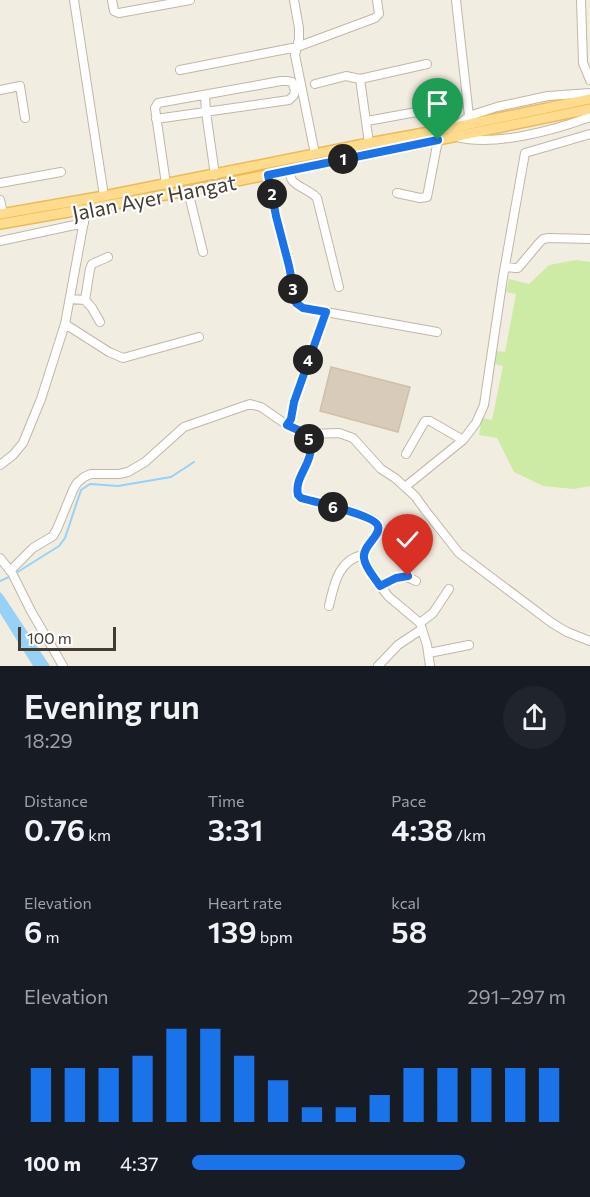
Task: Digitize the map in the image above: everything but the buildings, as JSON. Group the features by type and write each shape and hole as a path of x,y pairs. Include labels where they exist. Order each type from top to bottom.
{"main road":[{"name":"Jalan Ayer Hangat","path":"0,224 188,191 438,140 453,132 590,99"},
{"name":"Jalan Ayer Hangat","path":"1,213 215,175 369,143 453,132 590,109"}],"street":[{"path":"74,0 104,196"},
{"path":"112,0 114,10 119,13 190,0"},
{"path":"294,0 299,27 295,55 315,154"},
{"path":"180,70 297,47 375,18 378,14 377,0"},
{"path":"456,0 469,116"},
{"path":"581,0 583,63 590,80"},
{"path":"315,84 346,76 360,79 427,64"},
{"path":"360,79 369,143"},
{"path":"156,119 289,100 294,96 295,90 292,82 287,81 158,103 155,108 156,119 166,184"},
{"path":"0,90 20,86 25,118"},
{"path":"590,93 548,96 497,107 469,116 453,132 466,140 506,139 561,128 590,117"},
{"path":"205,95 215,175"},
{"path":"367,121 444,107"},
{"path":"405,487 463,440 476,423 484,405 525,153 590,134"},
{"path":"397,194 424,199 427,197 438,140"},
{"path":"290,170 292,181 316,198 339,287"},
{"path":"0,183 61,172"},
{"path":"268,175 296,303 303,308 437,332"},
{"path":"188,191 203,252"},
{"path":"0,200 1,213"},
{"path":"0,465 19,449 33,422 65,324 86,210"},
{"path":"51,216 54,229"},
{"path":"0,241 84,223"},
{"path":"506,267 518,268 543,239 549,237 590,239"},
{"path":"85,300 92,264 108,257"},
{"path":"70,299 85,300 100,322"},
{"path":"287,425 291,419 294,402 326,312"},
{"path":"65,324 109,352 123,358 199,337"},
{"path":"12,574 33,548 53,536 73,490 84,477 91,474 128,472 145,462 184,427 250,404 261,407 287,425 307,434 339,433 352,438 381,469 415,496 452,545 467,559 552,623 590,641"},
{"path":"406,454 425,421 430,421 463,440"},
{"path":"307,434 311,450 297,485 298,495 301,498 352,512 375,521 378,525 378,531 363,555 350,560 342,568 329,606"},
{"path":"363,555 364,561 380,586 421,626 429,653 430,666"},
{"path":"0,558 12,574 63,666"},
{"path":"380,586 396,578 408,576 416,581"},
{"path":"378,666 433,613 449,589"},
{"path":"429,653 469,645"}],"green space":[{"path":"576,260 590,262 590,486 574,489 543,486 514,472 497,438 479,435 482,418 492,420 503,366 493,364 496,351 505,352 516,294 506,292 509,279 529,284 549,265"}],"water":[{"path":"0,592 50,666 33,666 0,613"}],"waterway":[{"path":"16,573 59,546 65,538 81,490 90,484 118,486 171,477 194,462"},
{"path":"0,581 11,576"}],"route":[{"path":"408,576 396,578 380,586 368,568 363,555 378,531 375,521 301,498 298,495 297,485 311,446 307,434 287,425 291,419 291,409 326,312 303,308 296,303 268,175 438,140"}]}
